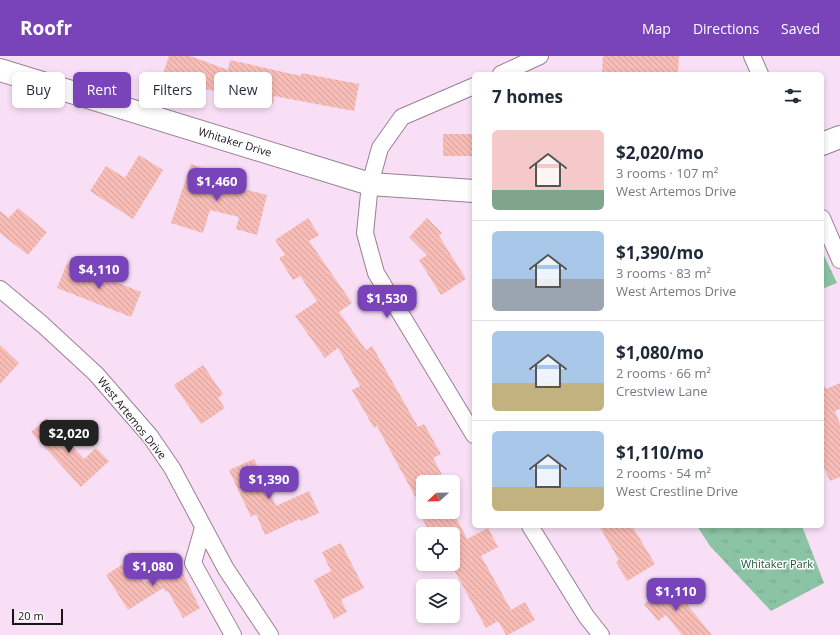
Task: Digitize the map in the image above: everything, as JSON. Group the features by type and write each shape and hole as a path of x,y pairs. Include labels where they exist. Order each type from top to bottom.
{"street":[{"path":"505,72 540,56"},
{"path":"752,56 759,72"},
{"name":"Whitaker Drive","path":"0,70 370,184 472,191"},
{"path":"472,87 402,117 380,148 370,184 365,233 376,273 472,431"},
{"path":"824,143 840,136"},
{"path":"824,223 840,260"},
{"name":"West Artemos Drive","path":"0,289 43,325 96,374 150,436 172,468 226,569 270,635"},
{"path":"203,528 192,563 233,635"},
{"path":"531,528 586,616 601,635"}],"green space":[{"path":"824,255 837,283 824,288"},
{"name":"Whitaker Park","path":"698,528 803,528 824,583 771,611 710,546"}],"building":[{"path":"169,56 190,56 228,70 230,60 301,76 301,73 359,84 354,111 274,96 272,104 272,72 214,72 214,91 206,89 206,72 164,72"},
{"path":"603,56 679,56 678,72 602,72"},
{"path":"443,134 472,134 472,156 443,156"},
{"path":"139,155 163,170 133,219 90,191 106,166 125,178"},
{"path":"191,164 222,175 219,183 267,195 257,235 236,229 239,217 210,210 203,233 171,223"},
{"path":"18,208 47,232 28,255 0,233 0,211 9,218"},
{"path":"308,218 319,235 309,241 352,303 339,312 366,350 372,346 418,427 424,424 441,454 433,458 442,475 416,475 416,498 377,426 374,428 352,390 360,386 338,348 325,358 295,316 317,301 300,276 293,280 279,258 285,255 275,240"},
{"path":"427,218 442,233 439,236 466,279 441,295 419,260 427,255 409,237"},
{"path":"67,263 141,292 131,317 57,288"},
{"path":"0,345 19,363 0,384"},
{"path":"203,365 223,394 218,398 225,408 201,424 174,385"},
{"path":"840,383 840,409 835,411 840,424 840,477 830,481 824,468 824,385 826,389"},
{"path":"47,418 84,459 96,448 109,461 81,487 31,432"},
{"path":"254,459 276,506 309,491 319,513 301,521 300,519 265,535 256,514 251,517 229,470"},
{"path":"422,519 457,519 467,539 488,528 498,547 481,556 511,610 525,602 535,620 508,635 506,635 498,621 486,628 455,571 460,571 460,527 426,527"},
{"path":"600,528 633,528 655,564 627,581 616,562 619,560"},
{"path":"341,543 364,588 341,600 347,612 334,619 314,580 331,571 322,552"},
{"path":"129,560 144,583 178,564 200,608 183,618 168,591 166,592 163,588 128,610 106,575"},
{"path":"670,584 712,635 682,635 666,615 658,621 644,604"}]}
